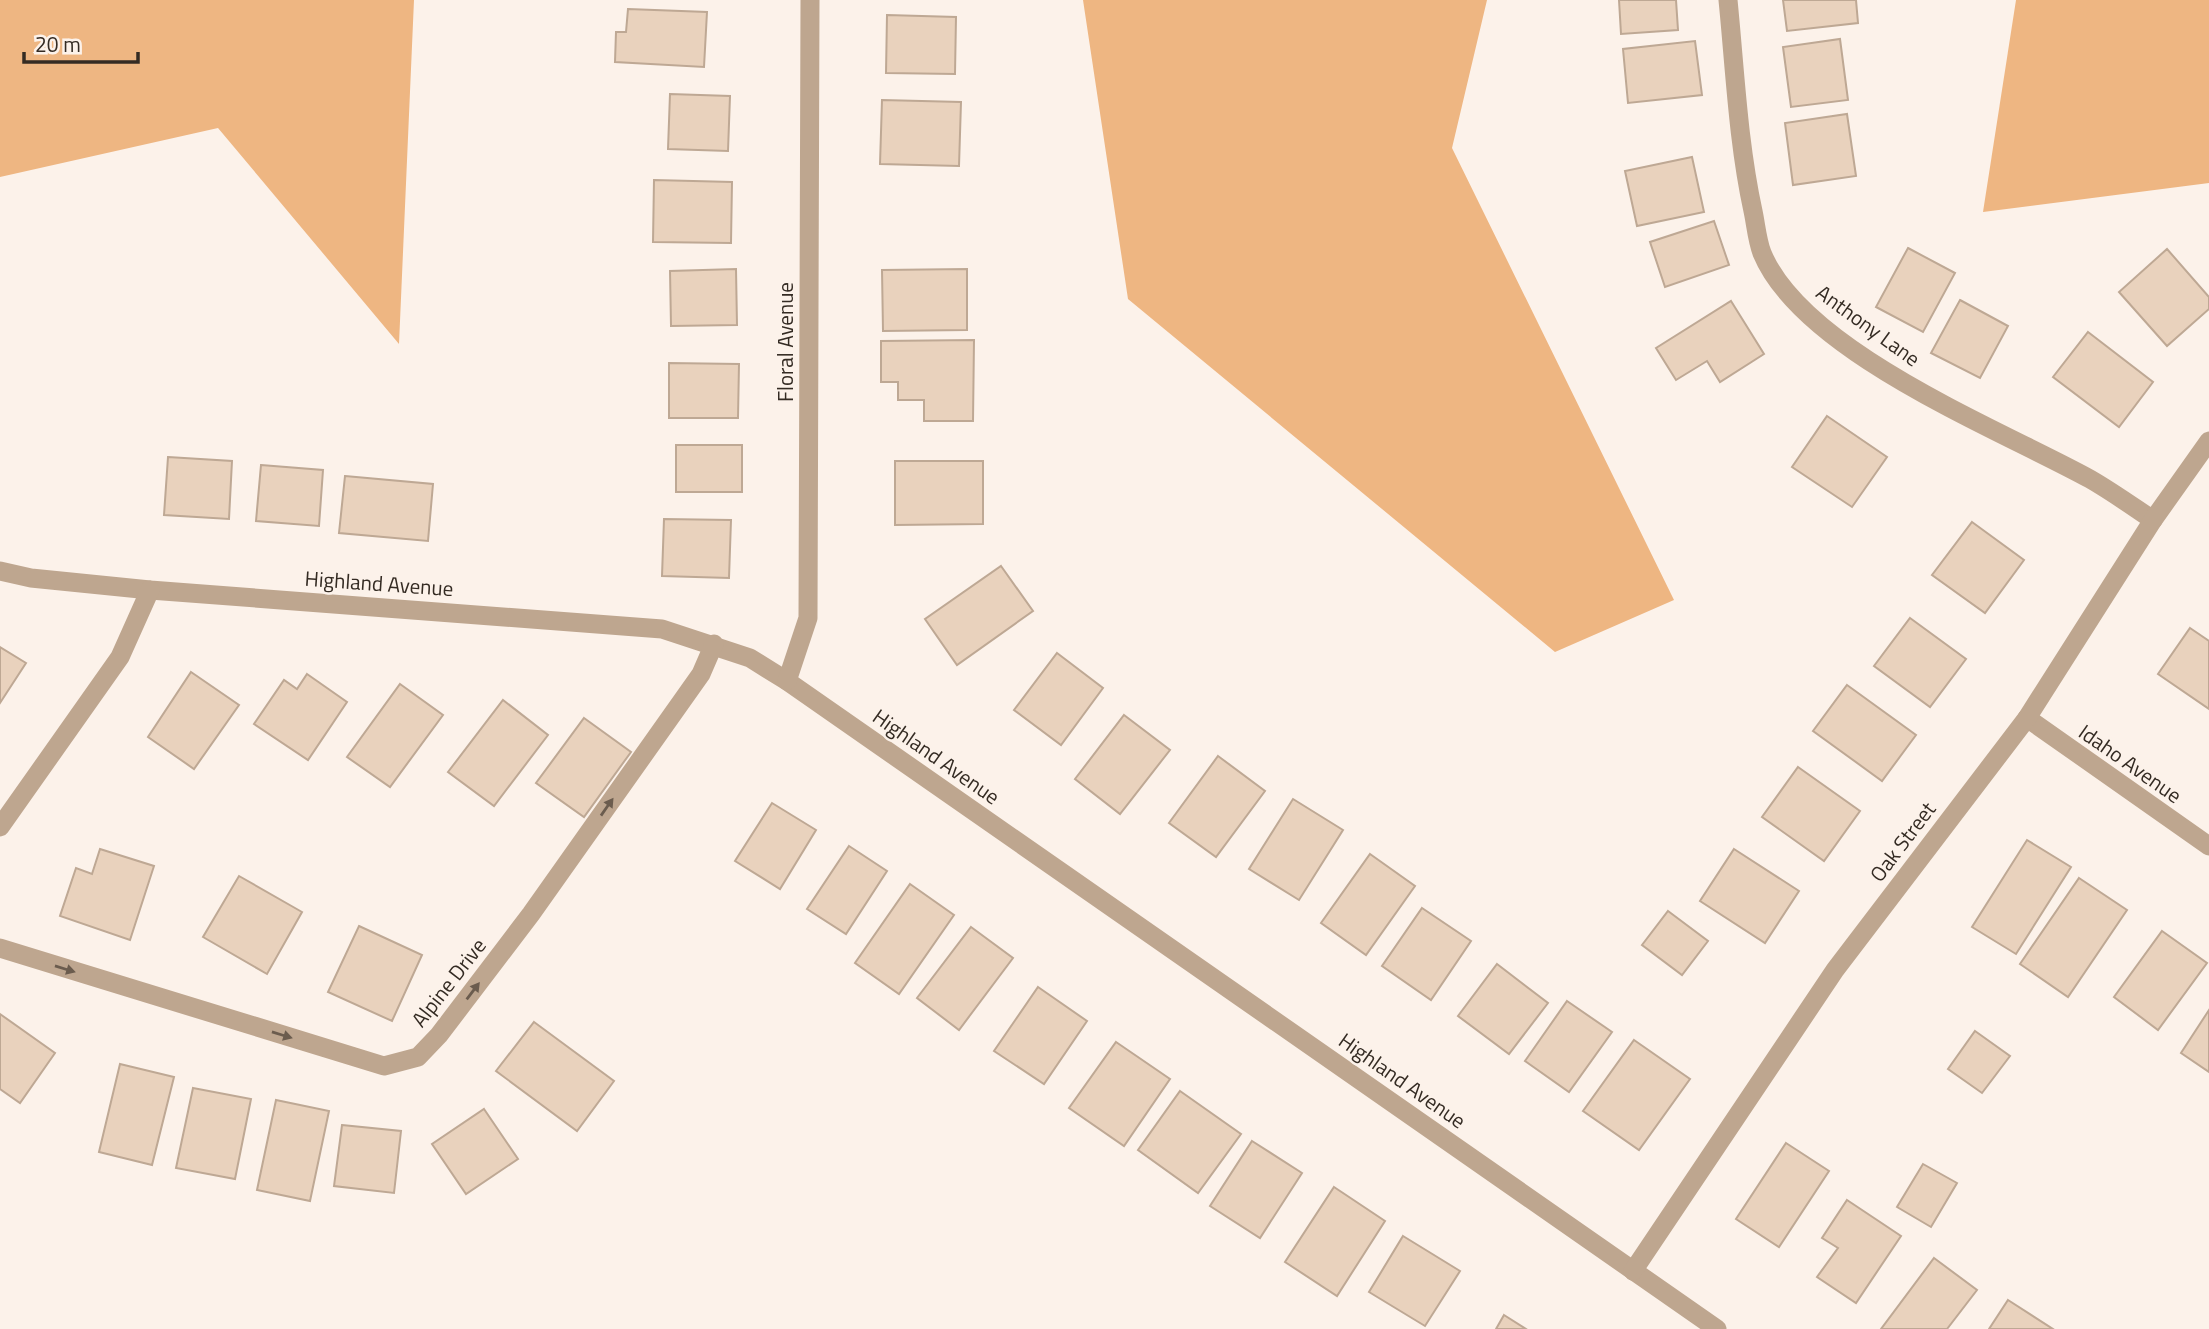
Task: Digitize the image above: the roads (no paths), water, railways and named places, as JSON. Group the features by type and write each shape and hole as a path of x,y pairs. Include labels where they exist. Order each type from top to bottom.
{"street":[{"name":"Floral Avenue","path":"787,681 808,618 810,0"},
{"name":"Anthony Lane","path":"1728,0 1746,182 1762,252 1777,279 1801,307 1856,351 1948,408 2091,480 2152,520"},
{"name":"Oak Street","path":"1633,1270 1835,970 2026,718 2152,520 2209,441"},
{"name":"Highland Avenue","path":"0,571 32,578 150,590 662,629 714,644 750,659 787,681 1717,1329"},
{"path":"0,827 120,657 150,590"},
{"name":"Alpine Drive","path":"0,948 384,1066 418,1057 439,1035 531,914 701,674 714,644"},
{"name":"Idaho Avenue","path":"2026,718 2209,846"}]}
